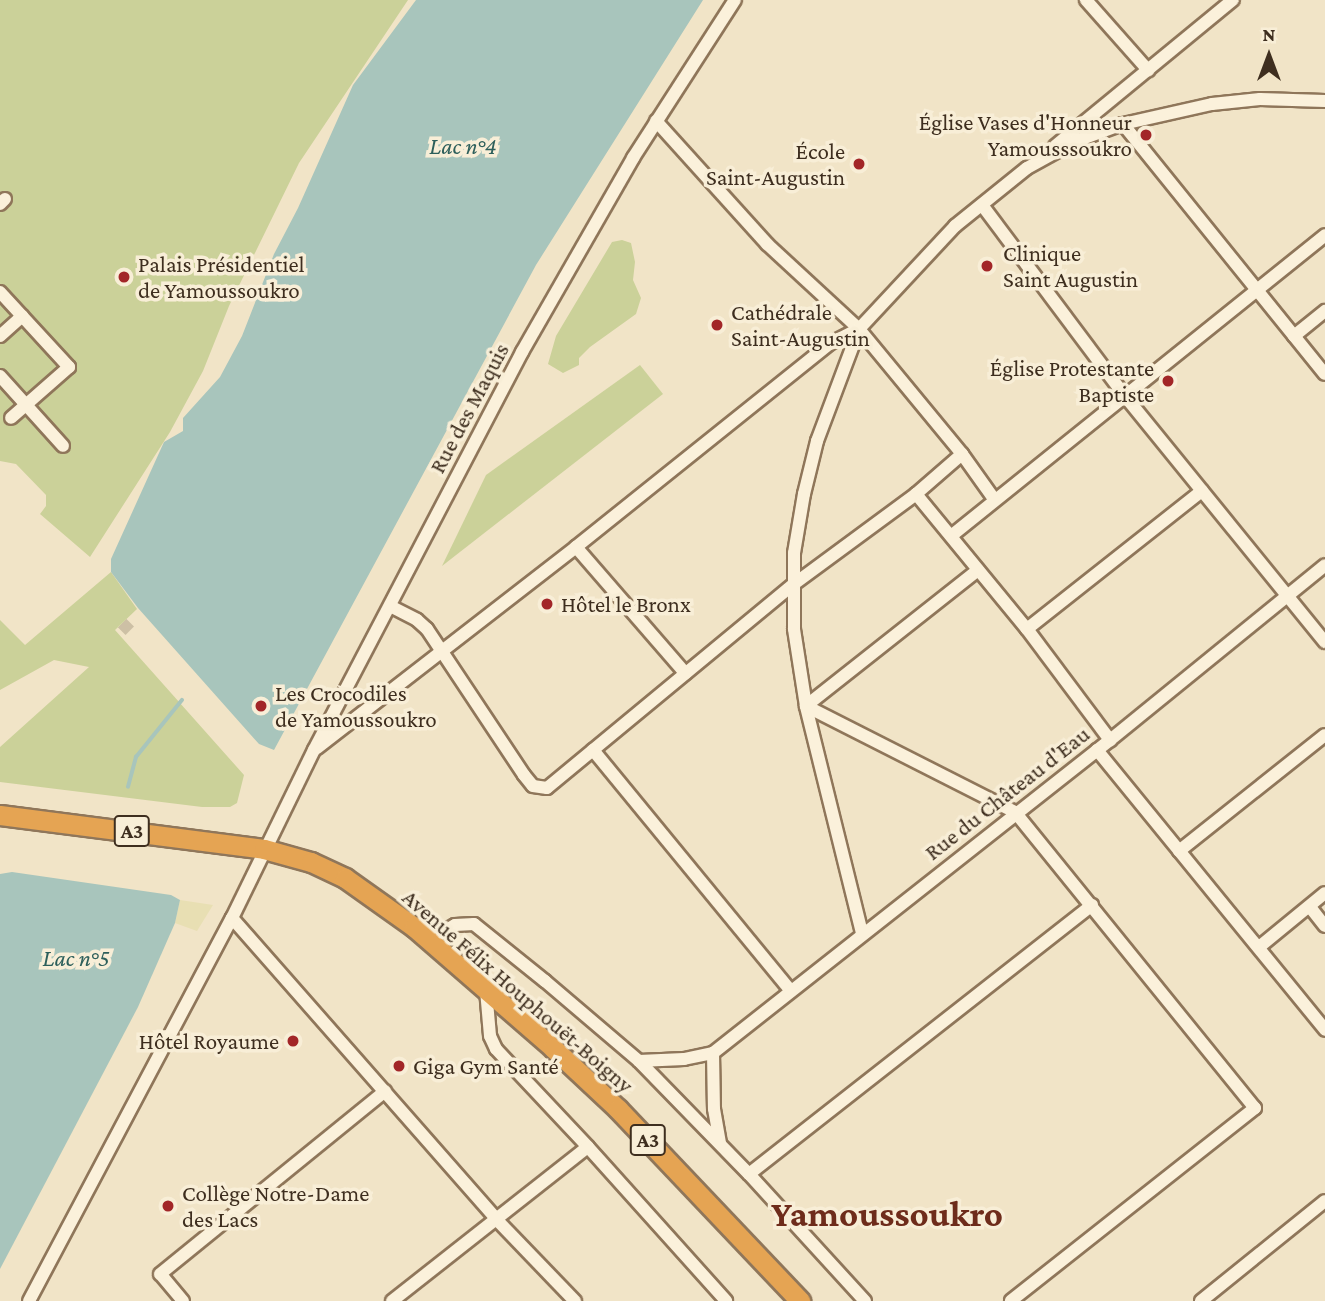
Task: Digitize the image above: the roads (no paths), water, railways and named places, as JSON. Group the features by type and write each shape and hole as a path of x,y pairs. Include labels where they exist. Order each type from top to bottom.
{"highway":[{"name":"A3","path":"0,815 264,849"},
{"name":"Avenue Félix Houphouët-Boigny","path":"264,849 311,862 345,878 428,940 618,1109 800,1301"}],"street":[{"name":"Rue des Maquis","path":"29,1301 232,918 314,750 522,352 656,121 735,0"},
{"path":"1086,0 1148,70"},
{"path":"314,750 576,547 829,344 859,329 955,226 1233,0"},
{"path":"1027,168 1076,141 1123,124 1212,104 1260,99 1325,101"},
{"path":"656,121 767,244 859,329 962,454 994,499"},
{"path":"1123,124 1325,374"},
{"path":"982,205 1125,396 1325,642"},
{"path":"951,536 1325,235"},
{"path":"0,292 69,367 11,418"},
{"path":"1294,336 1325,311"},
{"path":"0,336 22,316"},
{"path":"859,329 817,441 803,494 794,584 794,629 806,706 862,933"},
{"path":"0,376 63,446"},
{"path":"390,606 417,620 441,649 533,786 547,788 794,584 916,494 962,454"},
{"path":"1027,629 1202,491"},
{"path":"916,494 1027,629 1110,740"},
{"path":"576,547 685,673"},
{"name":"Rue du Château d'Eau","path":"639,1061 684,1059 713,1053 1015,812 1110,740 1325,565"},
{"path":"806,706 978,570"},
{"path":"806,706 1015,812 1255,1108 1011,1301"},
{"path":"1179,851 1325,736"},
{"path":"593,750 790,990"},
{"path":"1097,750 1325,1030"},
{"path":"1259,947 1325,893"},
{"path":"749,1174 1092,905"},
{"path":"1310,906 1325,926"},
{"path":"232,918 496,1219 575,1301"},
{"path":"428,940 455,925 474,925 639,1061 749,1174 865,1301"},
{"path":"486,990 490,1036 496,1049 726,1301"},
{"path":"713,1053 715,1109 721,1145"},
{"path":"183,1301 160,1274 385,1091"},
{"path":"393,1301 588,1147"},
{"path":"1201,1301 1321,1204 1325,1219"}],"water":[{"name":"Lac n°4","path":"416,0 703,0 536,265 274,750 259,744 138,608 111,572 111,559 164,442 183,431 183,418 220,377 242,336 274,254 298,208 353,85"},
{"name":"Lac n°5","path":"12,872 171,895 180,900 175,923 138,1007 0,1269 0,874"}],"waterway":[{"path":"128,787 136,757 182,700"}],"tunnel":[{"path":"122,623 130,631"}],"place":[{"name":"Église Vases d'Honneur Yamousssoukro","path":"1146,135"},
{"name":"École Saint-Augustin","path":"859,164"},
{"name":"Clinique Saint Augustin","path":"987,266"},
{"name":"Palais Présidentiel de Yamoussoukro","path":"124,277"},
{"name":"Cathédrale Saint-Augustin","path":"717,325"},
{"name":"Église Protestante Baptiste","path":"1168,381"},
{"name":"Hôtel le Bronx","path":"547,604"},
{"name":"Les Crocodiles de Yamoussoukro","path":"261,706"},
{"name":"Hôtel Royaume","path":"293,1041"},
{"name":"Giga Gym Santé","path":"399,1066"},
{"name":"Collège Notre-Dame des Lacs","path":"168,1206"}],"district":[{"name":"Yamoussoukro","path":"887,1214"}]}
